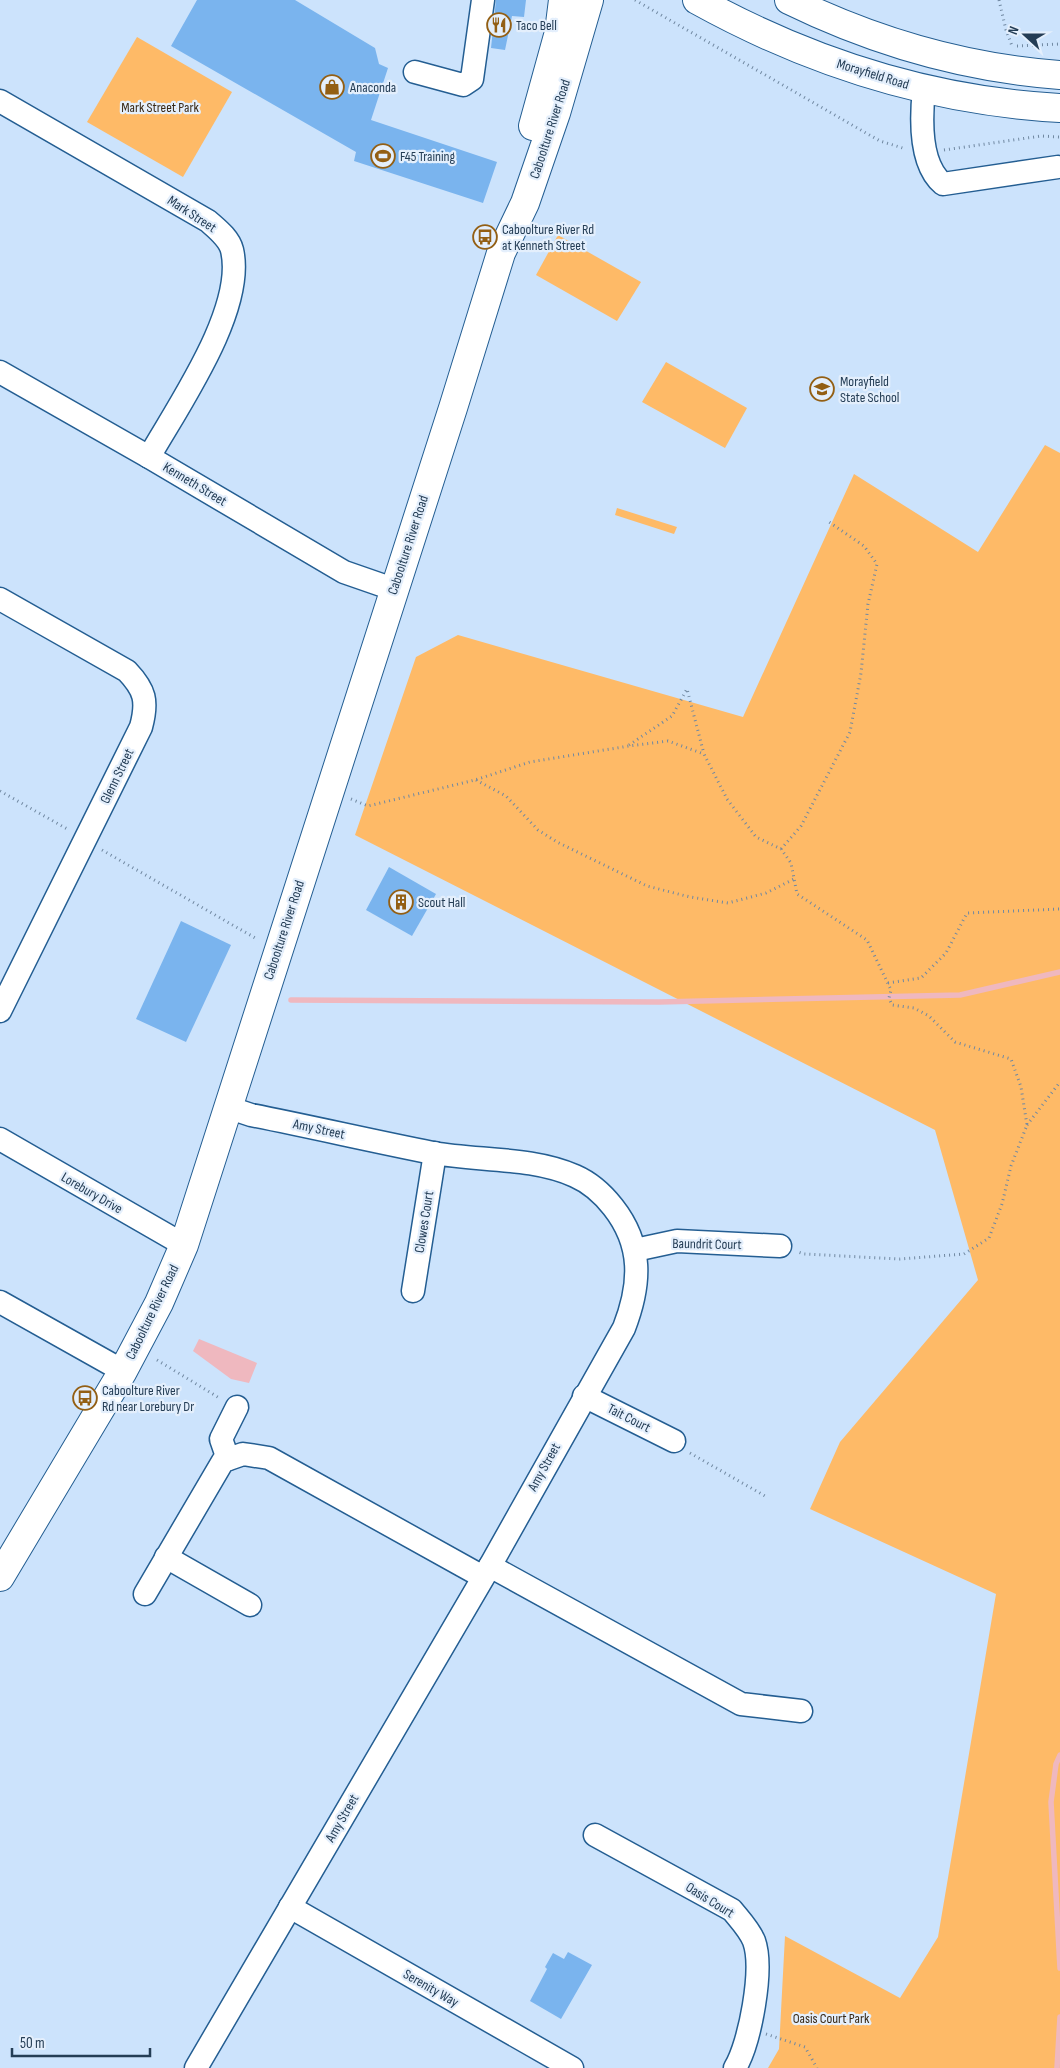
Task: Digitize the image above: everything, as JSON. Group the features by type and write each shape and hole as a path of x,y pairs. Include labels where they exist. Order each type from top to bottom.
{"main road":[{"name":"Caboolture River Road","path":"501,253 509,198 539,108 559,32 563,0"},
{"name":"Caboolture River Road","path":"0,1577 123,1371 158,1303 184,1245 501,253 526,203 556,113 589,0"},
{"name":"Morayfield Road","path":"697,0 730,18 800,50 851,68 924,89 986,100 1060,108"},
{"path":"789,0 847,27 908,48 992,67 1060,75"}],"street":[{"path":"415,72 463,85 472,79 483,0"},
{"path":"924,89 922,124 926,152 933,175 943,184 1058,167"},
{"name":"Mark Street","path":"0,101 208,221 221,232 232,249 234,274 222,322 212,346 149,457"},
{"name":"Kenneth Street","path":"0,372 344,572 393,589"},
{"name":"Glenn Street","path":"0,599 127,671 137,682 144,696 146,710 142,727 0,1011"},
{"name":"Amy Street","path":"196,2068 487,1571 624,1328 631,1309 636,1283 635,1250 630,1232 600,1190 575,1176 542,1166 436,1153 251,1114 227,1107"},
{"name":"Lorebury Drive","path":"0,1139 184,1245"},
{"name":"Clowes Court","path":"414,1291 436,1153"},
{"name":"Baundrit Court","path":"635,1250 677,1241 780,1246"},
{"path":"0,1302 123,1371"},
{"name":"Tait Court","path":"584,1396 674,1441"},
{"path":"228,1460 221,1438 235,1412"},
{"path":"145,1594 224,1461 243,1454 269,1458 741,1704 801,1711"},
{"path":"166,1557 250,1606"},
{"name":"Oasis Court","path":"595,1834 732,1910 745,1924 754,1942 758,1961 757,1983 742,2056 735,2068"},
{"name":"Serenity Way","path":"290,1907 572,2068"}],"path":[{"path":"635,0 880,141 898,147 926,152 1041,136 1060,137"},
{"path":"999,0 1012,46"},
{"path":"1005,46 1060,44"},
{"path":"781,849 801,826 850,732 861,673 868,604 877,564 864,546 829,522"},
{"path":"629,746 672,716 687,689 704,754 727,799 756,836 781,849 791,863 798,894 867,940 891,990 889,998 892,1005 914,1008 929,1016 955,1042 1011,1058 1021,1087 1027,1126"},
{"path":"348,798 368,806 475,780 530,762 668,741 704,754"},
{"path":"475,780 506,796 538,830 551,838 648,886 728,903 766,893 794,879"},
{"path":"0,791 257,939"},
{"path":"888,983 921,978 946,953 967,913 1060,908"},
{"path":"780,1246 804,1254 900,1259 964,1254 989,1238 1002,1204 1010,1166 1027,1126 1060,1082"},
{"path":"157,1360 226,1402 226,1412 235,1412"},
{"path":"674,1441 689,1452 765,1496"},
{"path":"748,2028 805,2048 817,2068"}],"green space":[{"name":"Mark Street Park","path":"137,37 232,92 183,177 87,122"},
{"path":"558,235 641,282 617,321 536,275"},
{"path":"666,362 747,408 725,448 642,402"},
{"name":"Oasis Court Park","path":"1045,445 1060,453 1060,2068 768,2068 779,2049 785,1936 900,1998 938,1937 996,1594 810,1509 840,1442 978,1280 935,1130 355,835 416,657 458,635 743,717 854,474 978,552"},
{"path":"617,508 677,527 674,534 615,515"}],"shaded area":[{"path":"199,1339 257,1363 249,1383 231,1379 193,1351"}],"building":[{"path":"197,0 295,0 375,48 379,64 388,68 371,120 497,162 483,203 354,161 356,152 171,46"},
{"name":"Taco Bell","path":"496,0 526,0 524,17 512,16 505,50 491,48"},
{"name":"Scout Hall","path":"389,867 436,894 412,936 366,910"},
{"path":"181,921 231,945 186,1042 136,1019"},
{"path":"568,1952 592,1965 561,2019 530,2001 547,1969 545,1967 553,1953 564,1959"}],"waterway":[{"path":"291,1000 659,1002 960,995 1060,972"},
{"path":"1060,1755 1056,1764 1051,1802 1060,1968"},
{"path":"1057,2068 1060,2017"}],"place":[{"name":"Taco Bell","path":"499,25"},
{"name":"Anaconda","path":"332,87"},
{"name":"F45 Training","path":"383,156"},
{"name":"Caboolture River Rd at Kenneth Street","path":"485,237"},
{"name":"Morayfield State School","path":"822,389"},
{"name":"Scout Hall","path":"401,902"},
{"name":"Caboolture River Rd near Lorebury Dr","path":"85,1398"}]}
